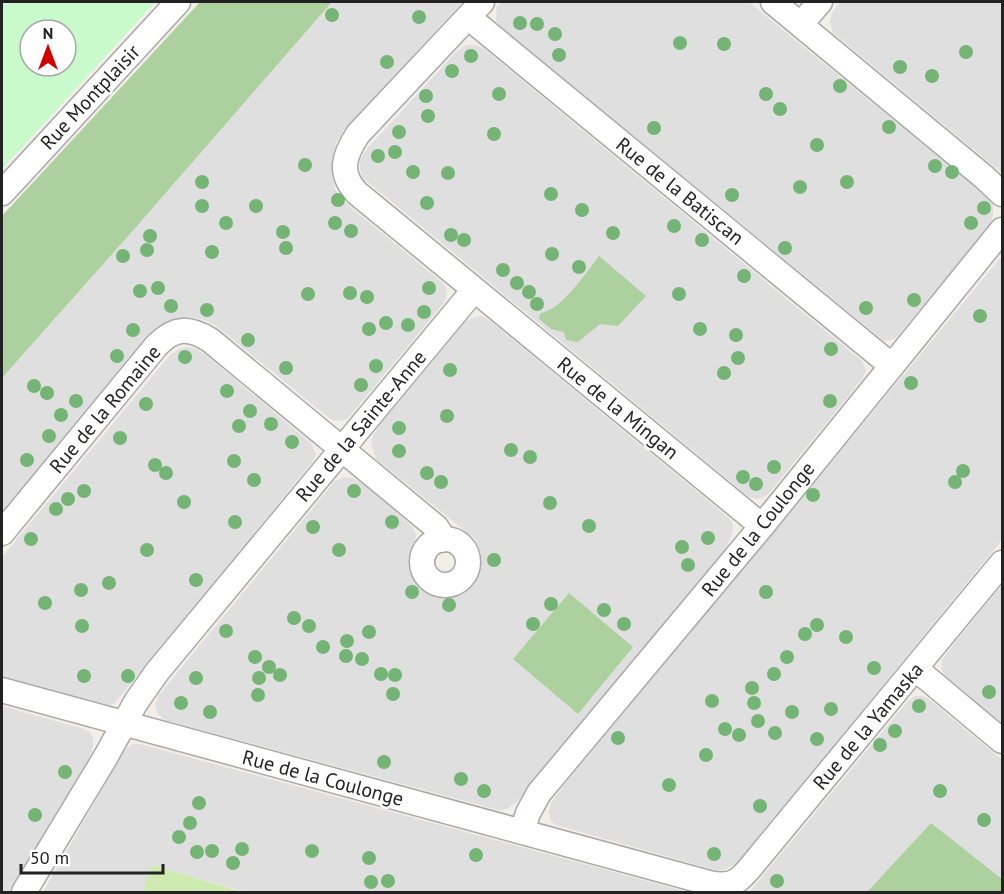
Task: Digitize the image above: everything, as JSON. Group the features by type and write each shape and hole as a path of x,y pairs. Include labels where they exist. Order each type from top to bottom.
{"street":[{"name":"Rue Montplaisir","path":"2,193 178,2"},
{"path":"773,2 1002,194"},
{"path":"801,24 820,2"},
{"path":"474,290 357,194 349,185 344,165 350,146 358,134 475,9"},
{"name":"Rue de la Batiscan","path":"475,9 892,366"},
{"name":"Rue de la Coulonge","path":"522,832 528,813 539,793 762,526 1002,230"},
{"name":"Rue de la Sainte-Anne","path":"24,892 156,672 474,290"},
{"name":"Rue de la Mingan","path":"474,290 762,526"},
{"name":"Rue de la Romaine","path":"2,533 157,345 174,332 186,330 210,340 436,527 441,540"},
{"name":"Rue de la Yamaska","path":"730,885 754,863 1002,563"},
{"path":"916,669 1002,741"},
{"path":"2,690 124,723"},
{"name":"Rue de la Coulonge","path":"124,723 713,884 730,885"}],"shaded area":[{"path":"332,2 462,2 344,130 336,142 332,159 335,189 341,199 445,285 447,294 444,303 347,419 340,421 332,420 215,325 203,319 187,317 155,328 2,512 2,378"},
{"path":"501,2 749,2 987,197 993,204 991,224 896,338 889,341 883,340 504,30 496,21 497,6"},
{"path":"840,2 1002,2 1002,173 833,33 830,22 832,12"},
{"path":"466,45 483,48 862,361 866,370 863,378 766,496 757,499 749,497 363,178 360,160 365,151 456,52"},
{"path":"1002,256 1002,540 737,863 731,867 715,870 556,825 551,821 550,804 564,785"},
{"path":"482,316 729,518 733,524 733,530 727,547 517,802 507,809 499,810 165,720 158,714 155,705 158,696 335,481 344,477 364,483 412,526 416,534 411,569 416,581 425,592 443,598 462,595 475,584 481,567 481,552 475,539 376,459 371,444 379,426 466,321"},
{"path":"187,347 206,355 311,443 316,454 313,461 114,704 109,705 2,676 2,557 170,355"},
{"path":"1002,585 1002,723 945,676 941,668 942,660 948,651"},
{"path":"915,696 929,699 1002,760 1002,879 931,824 867,892 746,892 751,890 908,701"},
{"path":"2,706 84,729 90,732 93,739 93,748 89,758 9,892 2,892"},
{"path":"132,744 140,744 688,892 245,892 152,865 143,892 43,892 125,750"}],"green space":[{"path":"2,2 155,2 2,169"},
{"path":"200,2 332,2 2,378 2,216"},
{"path":"599,256 646,296 618,326 600,324 578,342 566,340 564,332 551,329 539,319 540,314 563,300"},
{"path":"569,593 633,647 578,714 513,659"},
{"path":"931,823 1002,879 1002,892 867,892"},
{"path":"152,865 236,890 245,892 143,892"}]}
